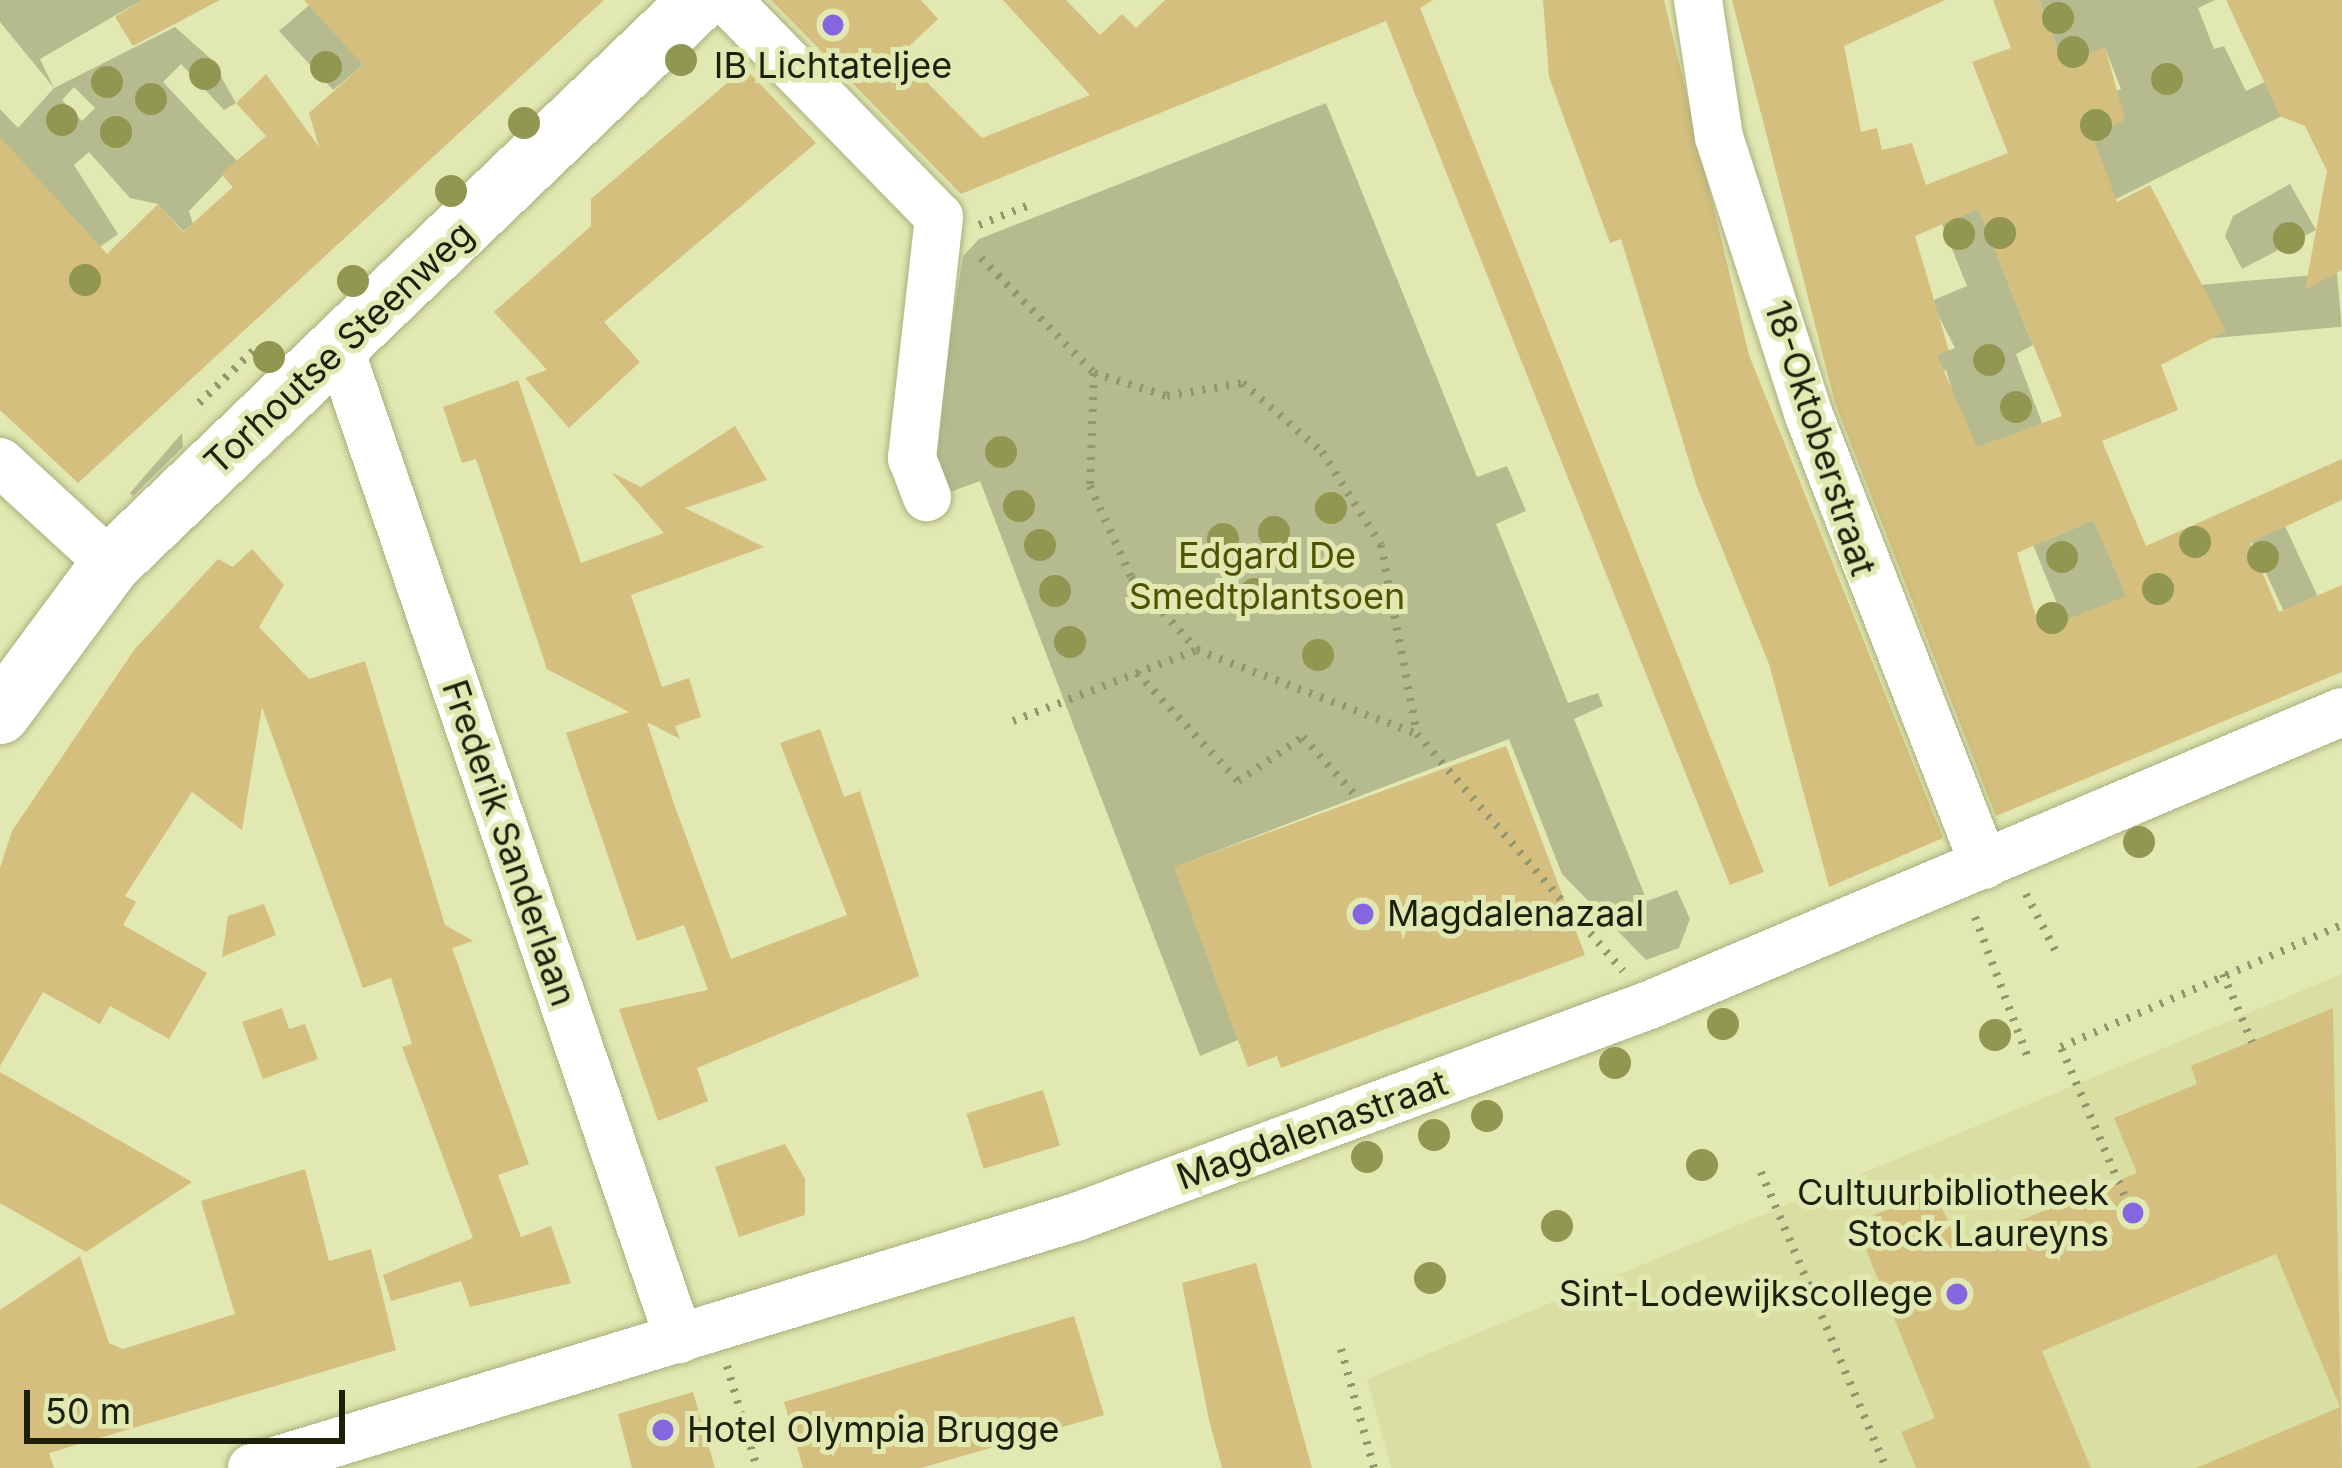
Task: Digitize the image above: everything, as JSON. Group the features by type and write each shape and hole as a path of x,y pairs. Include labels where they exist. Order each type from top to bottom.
{"main road":[{"name":"Torhoutse Steenweg","path":"0,714 111,565 700,0"}],"street":[{"path":"727,0 939,217 944,238 912,458 927,497"},
{"name":"18-Oktoberstraat","path":"1698,0 1724,158 1815,434 1984,865"},
{"name":"Frederik Sanderlaan","path":"339,347 698,1333"},
{"path":"0,462 111,565"},
{"name":"Magdalenastraat","path":"252,1468 1076,1217 1652,1004 2342,712"}],"path":[{"path":"944,238 967,244 1094,373 1168,396 1243,382 1322,452 1381,545 1417,734"},
{"path":"1094,373 1090,486 1108,538 1197,650 1417,734 1652,1004"},
{"path":"1013,721 1197,650"},
{"path":"1137,673 1238,781 1303,737 1353,793"},
{"path":"1937,885 1948,911 1978,920 2029,1061"},
{"path":"2124,1195 2060,1047 2342,925"},
{"path":"2223,974 2252,1042"},
{"path":"1761,1172 1886,1468"},
{"path":"698,1333 757,1468"},
{"path":"1341,1349 1374,1468"}],"shaded area":[{"name":"Sint-Lodewijkscollege","path":"2342,974 2342,1468 1391,1468 1367,1379"}],"green space":[{"path":"0,0 142,0 40,59 54,88 0,22"},
{"path":"2039,0 2215,0 2198,8 2214,49 2224,46 2246,91 2269,80 2286,114 1998,258 2033,345 2016,354 2042,423 1973,458 1946,370 1935,373 1930,358 1955,348 1931,301 1967,286 1942,224 2100,158 2082,106 2121,89 2105,48 2063,64"},
{"path":"314,1 363,65 333,90 279,31"},
{"path":"175,27 211,59 236,103 224,110 181,64 163,82 237,161 189,211 193,224 183,231 158,204 130,198 89,152 74,165 118,234 69,269 83,228 0,146 0,109 18,128 54,88","holes":["74,87 95,108 82,121 62,100"]},
{"name":"Edgard De Smedtplantsoen","path":"1326,103 1477,477 1507,466 1526,511 1496,524 1568,703 1598,693 1603,706 1574,719 1647,901 1677,890 1690,919 1679,948 1646,960 1562,874 1509,739 1175,867 1238,1040 1200,1056 980,481 950,492 932,455 963,256 979,239"},
{"path":"2290,184 2316,230 2242,269 2225,236 2233,216"},
{"path":"2337,273 2342,327 2160,343 2156,289"},
{"path":"182,433 183,447 133,496 130,493"},
{"path":"2270,494 2317,596 2284,611 2236,510"},
{"path":"2093,520 2233,601 2064,621 2025,525 2045,541"}],"building":[{"path":"142,0 220,0 133,46 115,17"},
{"path":"304,0 604,0 78,483 0,410 0,137 107,254 158,204 183,232 233,187 221,174 266,136 236,103 266,74 319,147 309,113 363,65"},
{"path":"771,0 921,0 938,19 900,55 982,138 1090,95 1003,0 1066,0 1100,35 1122,14 1136,28 1165,0 1433,0 1420,8 1764,872 1730,885 1386,21 961,194"},
{"path":"1543,0 1664,0 1749,355 1943,838 1829,887 1769,664 1697,487 1621,239 1610,243 1549,77"},
{"path":"1732,0 1945,0 1844,46 1861,132 1877,128 1882,150 1912,143 1926,185 2008,153 1972,62 2011,48 1993,0 2039,0 2063,64 2105,47 2125,120 2092,135 2117,202 2150,185 2226,331 2161,365 2178,410 2102,441 2146,546 2342,459 2342,500 2250,543 2279,612 2342,585 2342,672 1996,816 1835,403","holes":["1978,209 2062,416 1977,447 1937,355 1949,351 1915,236","2093,520 2126,596 2040,630 2017,553"]},
{"path":"2226,0 2342,0 2342,270 2305,290 2327,171 2305,126 2280,116"},
{"path":"745,68 816,143 604,322 640,362 569,428 525,378 547,370 494,312 591,226 591,199"},
{"path":"518,380 581,563 664,533 611,472 641,487 735,426 767,480 685,508 764,547 631,595 662,687 689,678 701,717 675,726 680,739 647,722 674,804 731,959 847,915 780,743 820,729 844,797 860,791 919,976 697,1068 708,1101 658,1121 619,1009 708,990 684,925 637,941 566,733 629,712 547,669 476,459 462,463 443,407"},
{"path":"252,549 284,585 259,627 309,679 365,661 445,925 473,941 452,948 529,1164 498,1175 521,1237 551,1226 571,1283 470,1307 461,1281 391,1301 383,1275 473,1238 402,1047 412,1044 391,978 363,988 262,707 242,830 192,792 125,896 136,902 123,925 207,973 169,1039 110,1006 100,1024 43,992 0,1066 0,868 12,831 134,650 218,559 233,567"},
{"name":"Magdalenazaal","path":"1506,746 1585,955 1281,1068 1277,1056 1248,1067 1174,867"},
{"path":"264,904 276,935 222,957 228,916"},
{"path":"282,1008 289,1029 305,1024 318,1059 263,1079 242,1022"},
{"path":"2333,1008 2342,1468 2196,1468 2340,1407 2276,1254 2042,1351 2091,1468 1916,1468 1901,1432 1935,1418 1855,1223 1935,1190 1958,1246 2137,1173 2114,1118 2197,1084 2191,1066"},
{"path":"0,1072 192,1182 86,1252 0,1203"},
{"path":"1043,1090 1060,1145 983,1169 966,1113"},
{"path":"785,1144 805,1179 805,1215 739,1237 715,1167"},
{"path":"305,1169 329,1261 371,1249 396,1350 49,1453 54,1468 0,1468 0,1310 80,1256 109,1343 123,1349 235,1314 201,1201"},
{"path":"1256,1263 1312,1468 1222,1468 1182,1283"},
{"path":"1074,1316 1104,1415 921,1468 803,1468 784,1402"},
{"path":"693,1392 715,1468 632,1468 618,1414"}],"place":[{"name":"IB Lichtateljee","path":"833,25"},
{"name":"Magdalenazaal","path":"1363,914"},
{"name":"Cultuurbibliotheek Stock Laureyns","path":"2133,1213"},
{"name":"Sint-Lodewijkscollege","path":"1957,1294"},
{"name":"Hotel Olympia Brugge","path":"663,1430"}]}
